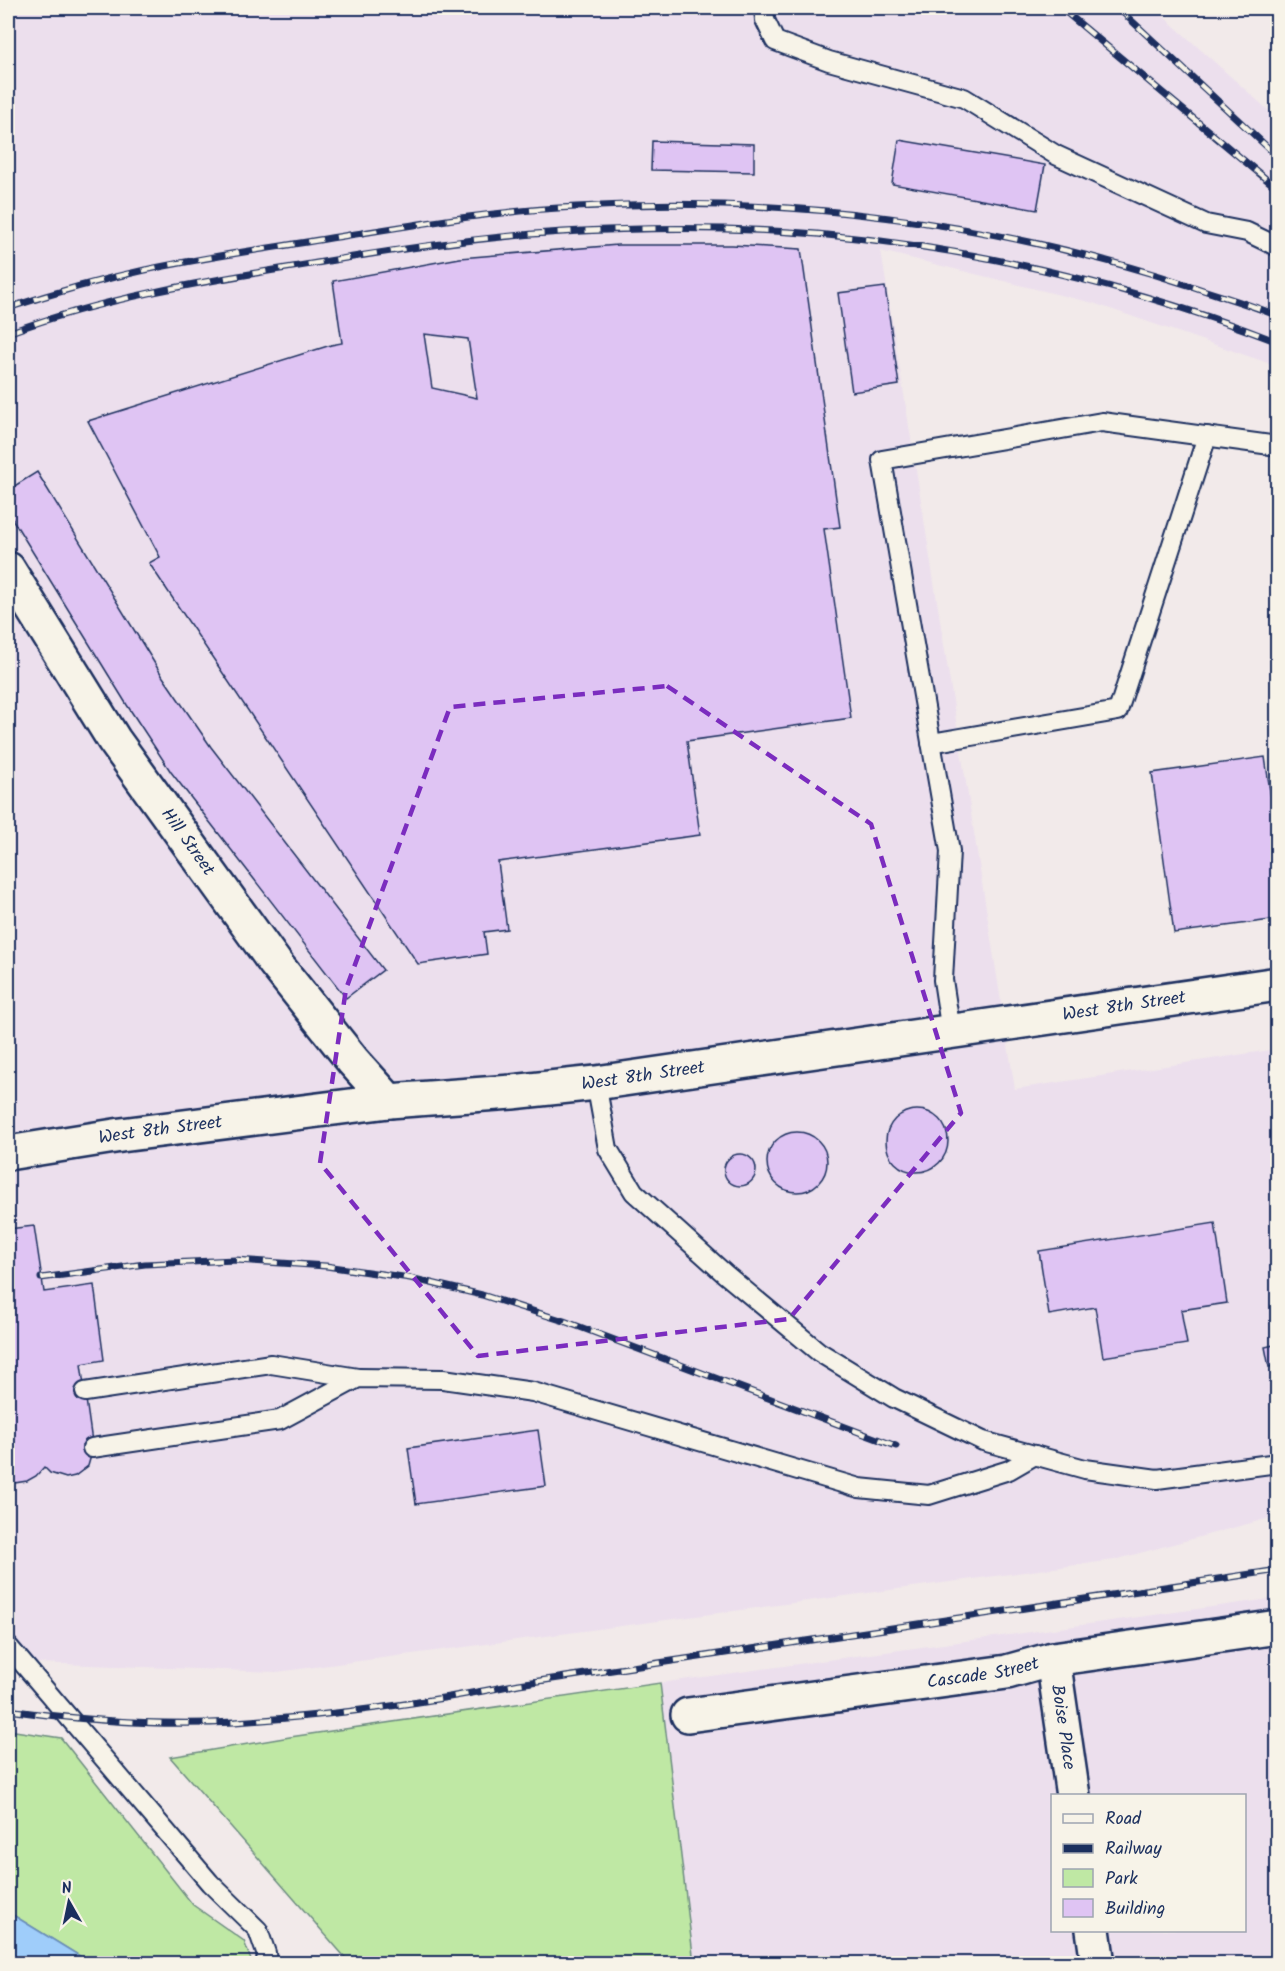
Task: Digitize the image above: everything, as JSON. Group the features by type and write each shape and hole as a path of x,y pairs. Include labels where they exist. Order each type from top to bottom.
{"street":[{"name":"Hill Street","path":"8,569 114,740 275,963 353,1061 389,1101"},
{"name":"West 8th Street","path":"8,1153 121,1135 389,1101 596,1083 1278,984"},
{"name":"Cascade Street","path":"688,1715 1007,1672 1053,1659 1278,1627"},
{"name":"Boise Place","path":"1053,1659 1073,1794"},
{"path":"1093,1932 1098,1964"}],"lane":[{"path":"764,8 765,20 776,41 829,62 964,98 1056,155 1206,224 1247,232 1278,247"},
{"path":"951,1032 943,980 950,850 882,460 1102,422 1278,446"},
{"path":"931,743 1118,711 1207,436"},
{"path":"596,1083 608,1149 634,1192 724,1274 819,1352 894,1398 983,1441 1085,1469 1157,1479 1278,1463"},
{"path":"85,1392 271,1364 358,1378 443,1379 533,1392 859,1488 929,1495 1009,1470 1035,1455"},
{"path":"92,1448 280,1420 358,1378"},
{"path":"8,1646 210,1883 258,1930 266,1953 267,1964"}],"highlighted area":[{"path":"667,686 871,824 961,1113 789,1319 478,1356 320,1163 346,989 450,707"}],"shaded area":[{"path":"8,8 1154,8 1277,118 1277,366 1093,303 881,251 1015,1089 1277,1049 1277,1516 1114,1560 277,1672 8,1662"},
{"path":"1277,1598 1277,1963 694,1963 660,1683"}],"green space":[{"path":"660,1683 694,1963 350,1963 170,1757 290,1737"},
{"path":"8,1730 61,1738 193,1905 244,1941 252,1963 91,1963 8,1912"}],"water":[{"path":"8,1912 91,1963 8,1963"}],"building":[{"path":"1165,8 1204,8 1170,12"},
{"path":"899,140 1045,165 1037,210 892,184"},
{"path":"652,141 754,144 754,172 651,170"},
{"path":"618,245 732,245 801,249 840,527 824,529 851,718 687,741 700,835 498,862 507,929 484,932 487,954 418,964 149,563 160,557 88,421 342,343 333,281 460,258","holes":["424,334 468,339 477,398 432,388"]},
{"path":"885,287 899,385 852,392 838,293"},
{"path":"37,472 163,677 211,747 383,970 346,998 171,772 8,512 8,490"},
{"path":"1265,757 1278,846 1278,919 1174,933 1152,773"},
{"path":"917,1110 934,1115 939,1119 943,1124 948,1141 943,1158 939,1163 934,1167 917,1172 900,1167 895,1163 891,1158 886,1141 891,1124 895,1119 900,1115"},
{"path":"797,1132 814,1137 822,1145 827,1162 822,1179 814,1187 797,1192 780,1187 772,1179 767,1162 772,1145 780,1137"},
{"path":"740,1154 751,1159 756,1170 751,1181 740,1186 729,1181 724,1170 729,1159"},
{"path":"1215,1223 1227,1303 1181,1310 1187,1344 1103,1357 1095,1307 1049,1315 1039,1251"},
{"path":"34,1226 44,1292 94,1285 104,1360 81,1364 93,1449 88,1466 75,1476 66,1478 50,1473 44,1467 36,1476 27,1481 8,1484 8,1229"},
{"path":"1278,1344 1278,1365 1269,1367 1265,1347"},
{"path":"538,1430 546,1486 416,1504 408,1448"}],"railway":[{"path":"1061,8 1278,189"},
{"path":"1118,8 1278,157"},
{"path":"8,308 128,274 235,253 481,215 544,209 654,204 732,205 810,210 964,229 1117,263 1278,316"},
{"path":"8,333 117,300 230,277 401,249 530,234 690,228 817,234 876,240 993,259 1109,286 1278,342"},
{"path":"41,1278 145,1264 236,1260 326,1266 410,1278 482,1295 564,1321 896,1446"},
{"path":"8,1710 63,1717 150,1723 235,1722 342,1712 1278,1570"}]}
